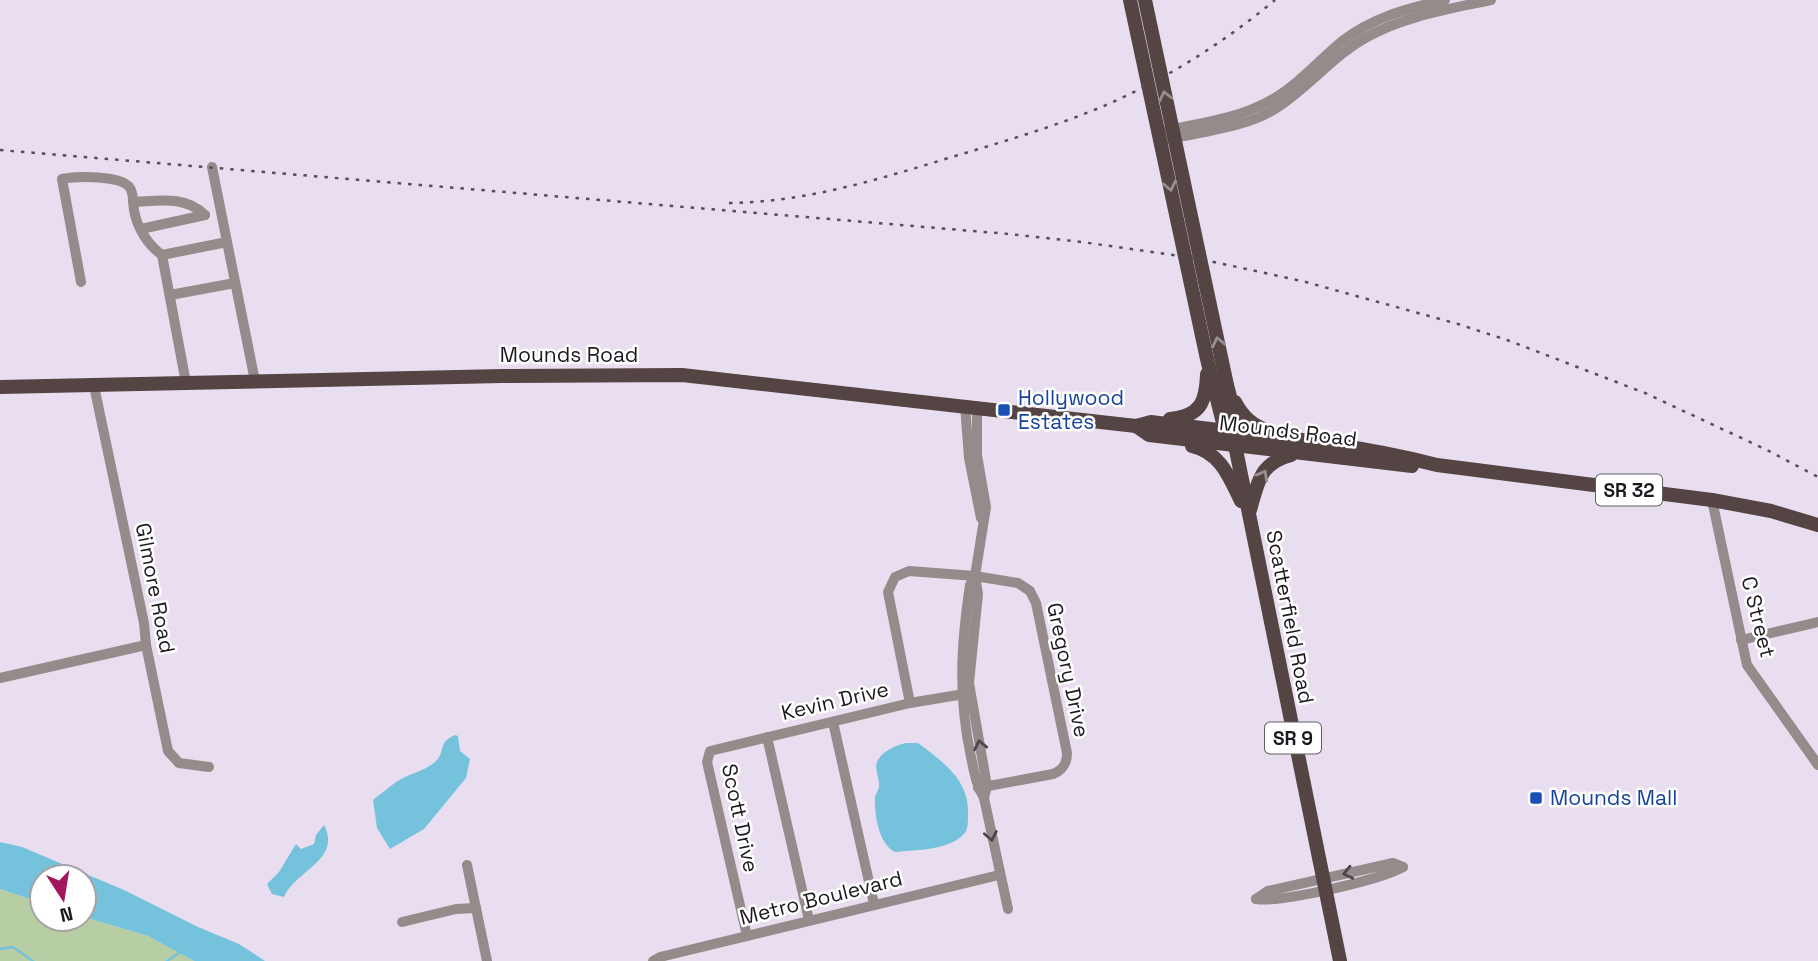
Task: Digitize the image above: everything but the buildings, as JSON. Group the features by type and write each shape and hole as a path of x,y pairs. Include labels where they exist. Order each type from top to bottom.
{"main road":[{"name":"Scatterfield Road","path":"1130,0 1167,135 1227,385 1233,436 1248,515 1340,961"},
{"name":"Scatterfield Road","path":"1145,0 1207,359 1233,436"},
{"path":"1150,428 1183,418 1198,409 1205,394 1207,359"},
{"name":"Mounds Road","path":"0,387 682,375 1233,436 1297,447 1407,457 1437,465 1712,500 1771,511 1818,525"},
{"path":"1227,385 1242,414 1252,423 1297,447"},
{"path":"1150,428 1202,448 1214,456 1223,466 1248,515"},
{"path":"1248,515 1259,481 1269,464 1297,447"}],"street":[{"path":"1167,135 1256,108 1274,98 1343,41 1365,27 1394,13 1445,0"},
{"path":"1167,135 1241,123 1278,107 1348,48 1395,23 1491,0"},
{"path":"212,167 255,381"},
{"path":"81,282 62,179 78,176 124,183 131,189 141,229 152,248 162,255 186,383"},
{"path":"133,202 177,200 201,210 205,215 141,229"},
{"path":"162,255 227,242"},
{"path":"170,295 235,283"},
{"name":"Gilmore Road","path":"94,386 145,623 146,645 168,751 171,758 182,764 209,767"},
{"path":"971,406 976,455 986,507 964,629 966,693 999,875 1008,909"},
{"name":"C Street","path":"1712,500 1747,665 1818,765"},
{"path":"910,704 888,592 891,583 901,573 909,571 975,576"},
{"name":"Gregory Drive","path":"975,576 1018,583 1034,597 1067,757 1064,766 1053,774 983,791"},
{"path":"1741,640 1818,622"},
{"path":"0,678 146,645"},
{"name":"Kevin Drive","path":"710,751 966,693"},
{"path":"833,722 874,904"},
{"path":"768,737 809,920"},
{"name":"Scott Drive","path":"710,751 707,762 747,936"},
{"path":"1323,884 1268,891 1256,899 1269,901 1323,884 1393,863 1403,867 1390,874 1323,884"},
{"path":"467,865 487,961"},
{"name":"Metro Boulevard","path":"653,961 660,957 999,875"},
{"path":"402,922 456,909 476,908"}],"green space":[{"path":"0,889 28,898 28,933 98,933 98,921 148,936 194,961 0,961"}],"water":[{"path":"458,736 460,751 470,759 466,778 424,829 390,849 377,828 373,800 401,779 432,764 439,757 446,741"},
{"path":"906,743 918,743 937,757 953,773 965,792 967,829 952,843 928,849 895,852 881,836 875,812 875,797 879,787 876,767 883,754"},
{"path":"324,825 328,837 322,856 284,897 272,894 267,884 279,872 296,844 301,849 314,844 316,835"},
{"path":"0,842 22,847 60,863 28,863 28,898 0,889"},
{"path":"98,879 239,944 265,961 194,961 148,936 98,921"}],"waterway":[{"path":"0,949 13,947 33,961"},
{"path":"167,961 182,951"}],"railway":[{"path":"729,203 784,199 864,183 1080,116 1146,86 1191,60 1234,32 1275,0"},
{"path":"0,150 1009,234 1200,259 1302,281 1507,340 1645,393 1818,477"}],"place":[{"name":"Hollywood Estates","path":"1004,410"},
{"name":"Mounds Mall","path":"1536,798"}]}
